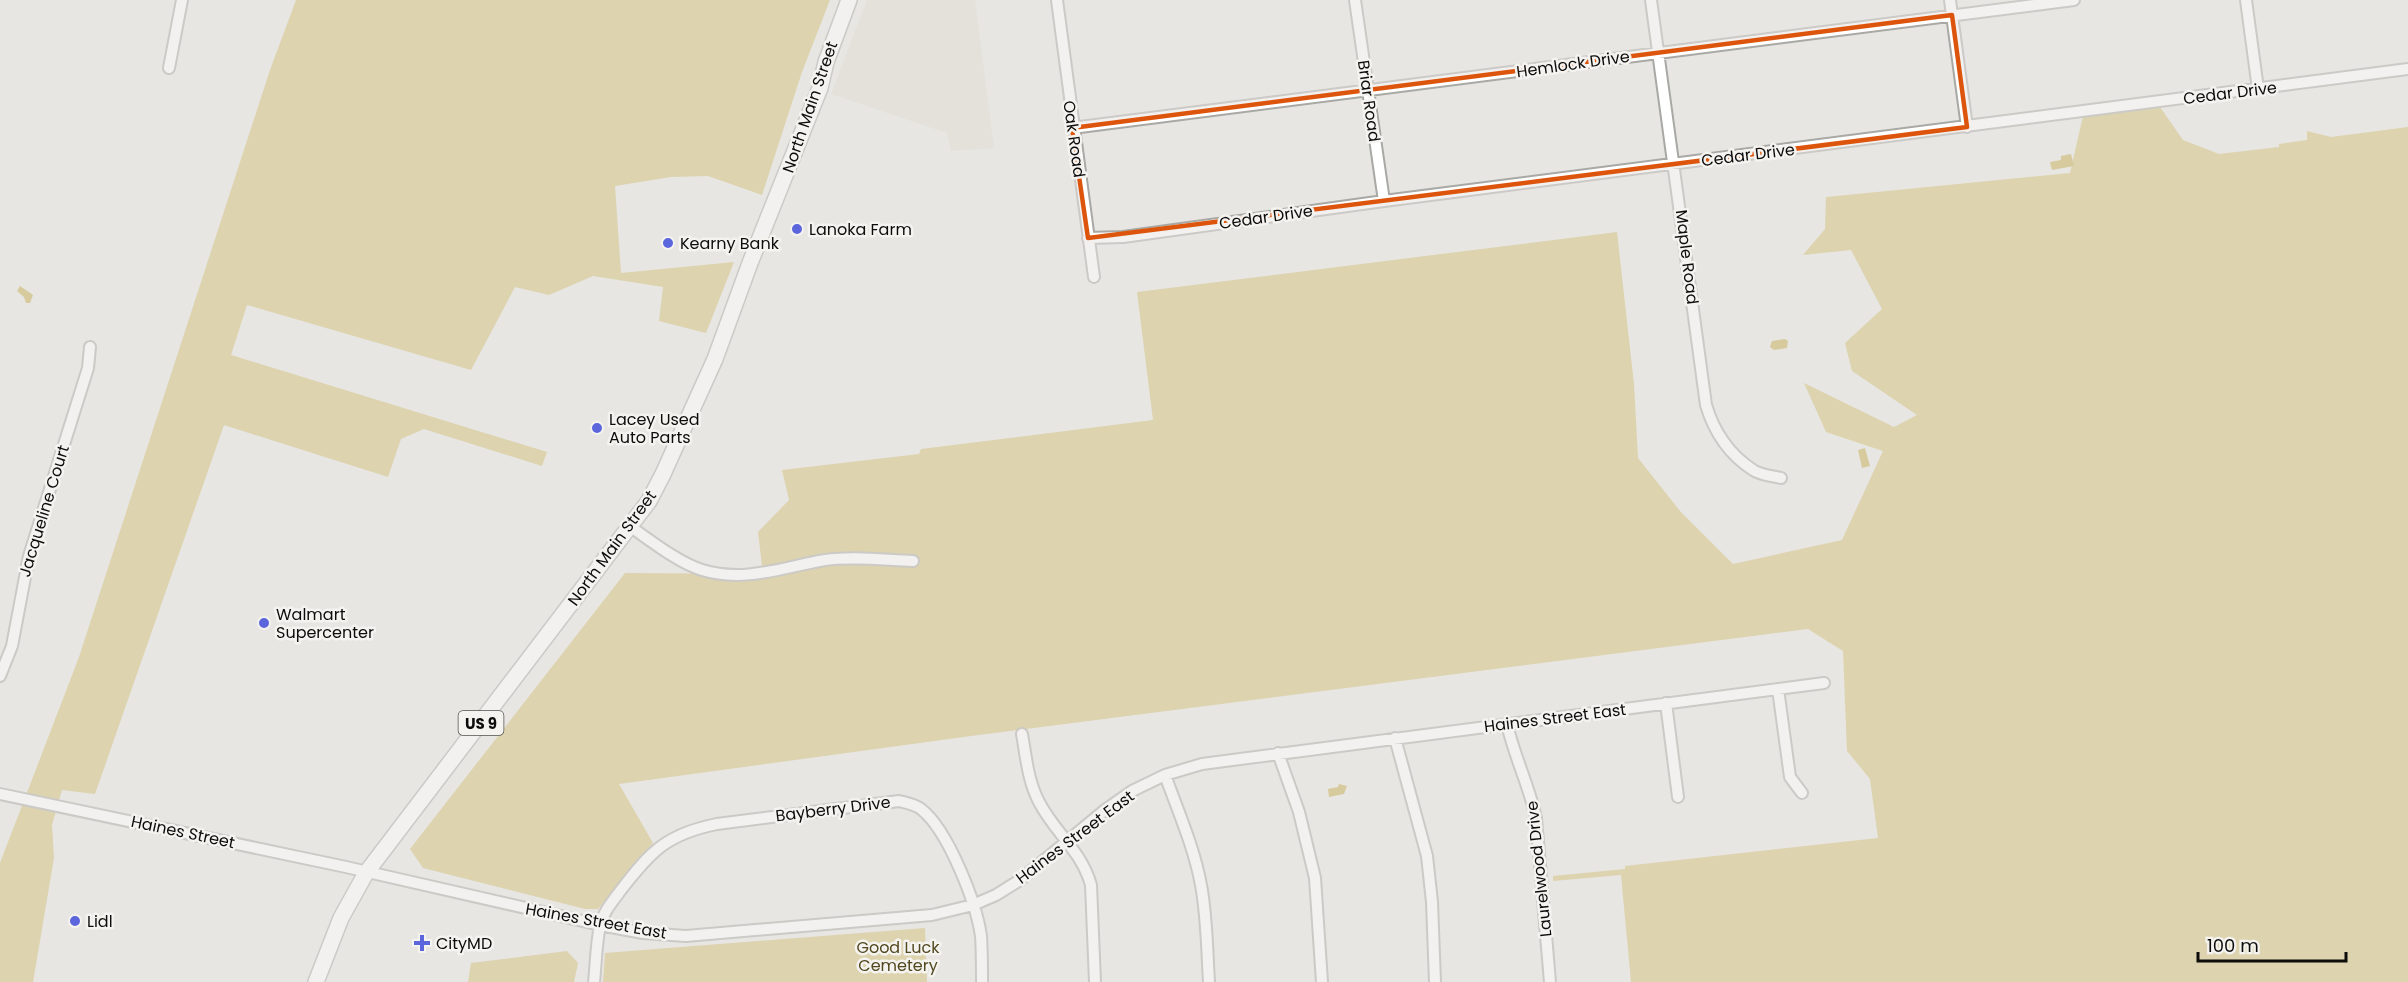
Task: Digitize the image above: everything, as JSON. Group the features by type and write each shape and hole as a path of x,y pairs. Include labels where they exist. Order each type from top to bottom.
{"highway":[{"name":"North Main Street","path":"316,982 341,918 366,873 649,501 715,359 750,263 820,88 826,62 849,0"}],"street":[{"path":"169,68 182,0"},
{"name":"Oak Road","path":"1057,0 1072,128 1094,277"},
{"name":"Briar Road","path":"1355,0 1384,201"},
{"name":"Maple Road","path":"1651,0 1706,405 1712,423 1724,443 1754,472 1781,478"},
{"path":"1950,0 1966,127"},
{"name":"Hemlock Drive","path":"1072,128 2074,0"},
{"path":"2246,0 2259,89"},
{"name":"Cedar Drive","path":"1088,238 1123,237 1384,201 2408,69"},
{"name":"Jacqueline Court","path":"0,676 12,646 29,556 88,368 90,347"},
{"path":"631,527 700,570 726,575 771,573 826,560 913,561"},
{"name":"Haines Street East","path":"366,873 644,933 686,936 932,915 973,905 996,895 1020,880 1114,804 1165,775 1202,764 1824,683"},
{"path":"1778,689 1790,777 1802,793"},
{"path":"1666,703 1678,797"},
{"name":"Laurelwood Drive","path":"1507,724 1530,792 1536,818 1550,982"},
{"path":"1022,734 1029,778 1038,802 1087,870 1091,885 1095,982"},
{"path":"1395,738 1427,856 1432,902 1435,982"},
{"path":"1278,753 1299,812 1315,878 1322,982"},
{"path":"1165,775 1193,853 1201,884 1206,923 1209,982"},
{"name":"Haines Street","path":"0,794 366,873"},
{"name":"Bayberry Drive","path":"600,925 607,909 646,858 677,836 697,828 886,802 911,804 918,807 933,823 963,872 981,935 982,982"},
{"path":"594,982 600,925"}],"highlighted area":[{"path":"1952,15 1967,127 1088,238 1072,128"}],"shaded area":[{"path":"867,0 975,0 994,148 951,151 947,133 831,94"},
{"path":"2071,154 2074,166 2052,170 2050,162 2061,160 2061,156"},
{"path":"20,286 33,295 30,303 26,303 24,297 17,291"},
{"path":"1785,339 1788,341 1787,348 1774,350 1770,347 1772,341"},
{"path":"1865,448 1870,466 1862,468 1858,450"},
{"path":"1339,784 1347,786 1344,794 1329,797 1328,789 1338,787"}],"green space":[{"path":"296,0 830,0 802,72 762,195 708,176 671,177 615,186 621,273 734,262 706,333 659,321 663,287 593,276 549,295 515,287 471,370 247,305 231,355 547,452 542,466 424,429 401,439 388,477 224,425 95,794 62,790 52,825 54,858 33,982 0,982 0,863 79,657 270,70"},
{"path":"2160,107 2183,140 2219,154 2279,147 2279,144 2307,140 2307,131 2331,137 2408,127 2408,982 1631,982 1621,875 1553,881 1553,876 1878,838 1870,779 1847,751 1843,651 1808,629 971,736 619,784 653,843 598,909 585,909 423,868 410,849 625,573 763,574 758,532 789,500 782,470 919,454 921,449 1153,420 1137,292 1617,232 1634,384 1638,458 1680,511 1733,564 1842,540 1883,451 1826,432 1804,383 1894,427 1917,415 1852,371 1845,343 1882,309 1851,250 1803,255 1825,229 1826,197 2070,173 2083,116"},
{"name":"Good Luck Cemetery","path":"925,928 927,982 603,982 605,953"},
{"path":"567,951 578,963 574,982 468,982 471,963"}],"place":[{"name":"Lanoka Farm","path":"797,229"},
{"name":"Kearny Bank","path":"668,243"},
{"name":"Lacey Used Auto Parts","path":"597,428"},
{"name":"Walmart Supercenter","path":"264,623"},
{"name":"Lidl","path":"75,921"},
{"name":"CityMD","path":"422,943"}]}
